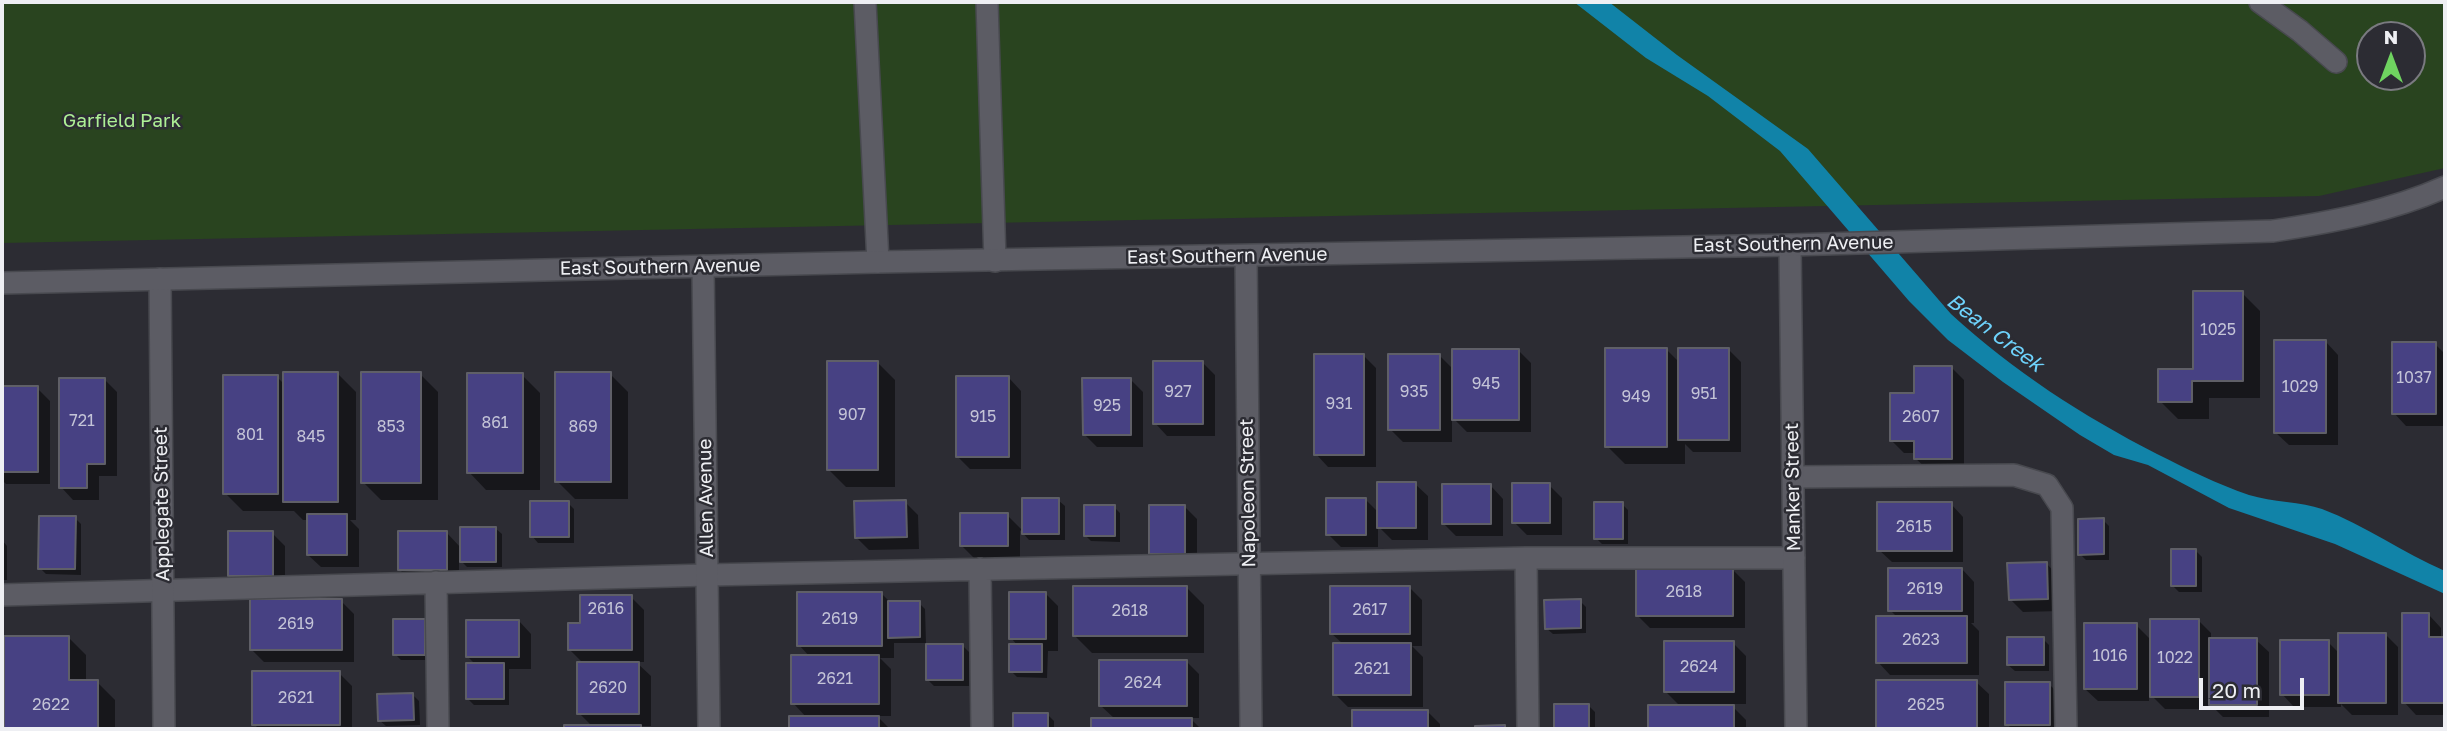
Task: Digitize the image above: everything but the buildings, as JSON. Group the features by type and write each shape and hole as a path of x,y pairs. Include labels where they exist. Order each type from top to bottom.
{"street":[{"path":"865,2 878,262"},
{"path":"986,2 995,261"},
{"path":"2260,2 2336,62"},
{"name":"East Southern Avenue","path":"2,283 878,262 1790,245 2273,230 2322,223 2386,208 2445,187"},
{"name":"Manker Street","path":"1790,245 1796,729"},
{"name":"Napoleon Street","path":"1246,256 1251,729"},
{"name":"Allen Avenue","path":"704,266 709,729"},
{"name":"Applegate Street","path":"160,279 164,729"},
{"path":"1793,477 2014,475 2047,485 2062,508 2066,729"},
{"path":"1526,558 1528,729"},
{"path":"2,595 1249,562 1794,558"},
{"path":"980,569 982,729"},
{"path":"436,582 438,729"}],"green space":[{"name":"Garfield Park","path":"2,2 2445,2 2445,168 2319,196 2,243"}],"water":[{"name":"Bean Creek","path":"1574,2 1609,2 1677,55 1808,149 1951,314 1999,355 2050,391 2129,439 2214,481 2258,497 2322,509 2353,523 2445,571 2445,594 2335,544 2229,508 2148,465 2114,455 2080,435 1948,340 1909,301 1780,151 1708,96 1646,58"}]}
